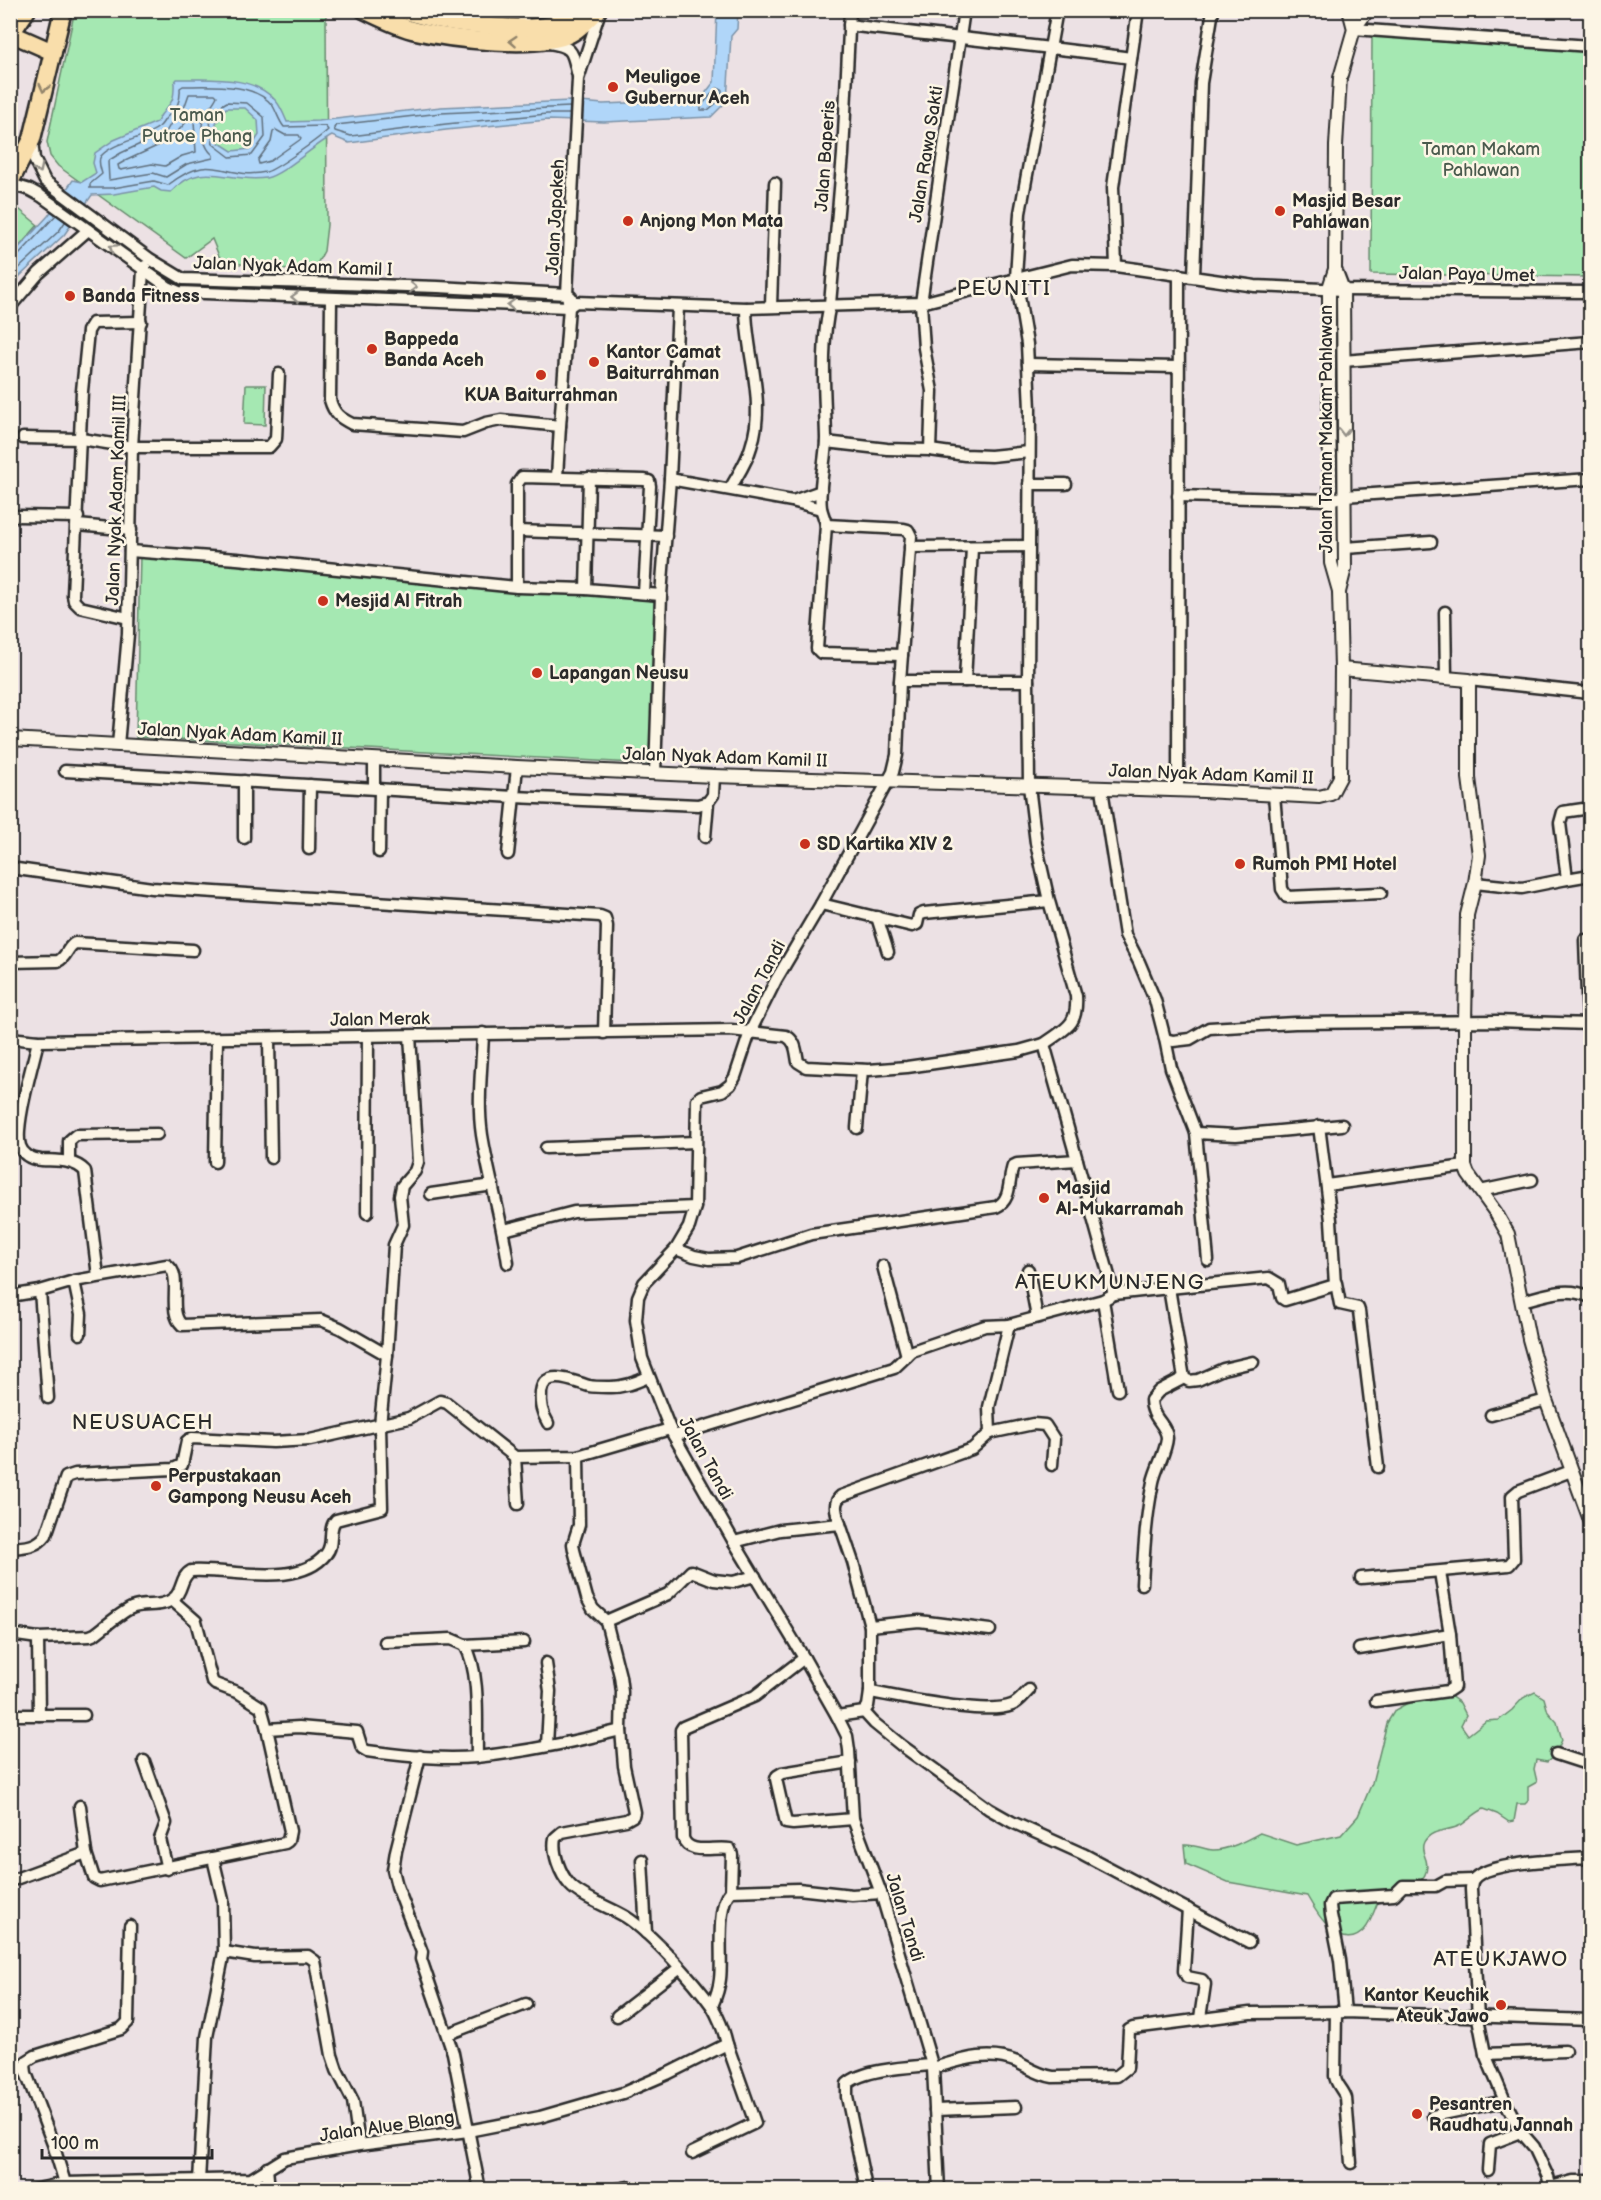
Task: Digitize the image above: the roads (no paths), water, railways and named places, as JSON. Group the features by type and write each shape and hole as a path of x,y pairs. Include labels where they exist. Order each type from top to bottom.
{"highway":[{"path":"27,10 11,35 53,52"},
{"path":"364,10 413,30 451,37 542,41 562,27 599,10"},
{"path":"403,10 415,15 453,22 524,19 562,27"},
{"path":"562,27 578,10"},
{"path":"10,183 32,139 63,12"}],"street":[{"path":"578,80 599,10"},
{"name":"Jalan Baperis","path":"826,525 821,509 821,490 826,442 826,320 830,304 843,154 850,10"},
{"name":"Jalan Rawa Sakti","path":"930,450 932,391 924,348 921,303 964,10"},
{"path":"857,1128 862,1070 907,1067 979,1057 1044,1044 1074,1019 1077,1010 1076,996 1049,901 1036,843 1029,786 1028,364 1016,278 1020,213 1057,10"},
{"path":"1116,266 1113,187 1138,10"},
{"path":"1194,276 1201,83 1213,10"},
{"name":"Jalan Taman Makam Pahlawan","path":"1350,10 1354,29"},
{"name":"Jalan Taman Makam Pahlawan","path":"1331,794 1340,777 1339,592 1345,568 1343,290 1335,269 1336,146 1339,89 1345,59 1354,29 1368,10"},
{"path":"849,25 1131,58"},
{"path":"1354,29 1590,46"},
{"path":"542,41 564,45 571,51 578,80"},
{"name":"Jalan Japakeh","path":"557,477 573,304 567,294 578,80"},
{"name":"Jalan Nyak Adam Kamil I","path":"32,139 34,159 45,181 150,259 183,279 438,287 567,294"},
{"name":"Jalan Nyak Adam Kamil I","path":"10,183 30,190 49,202 143,270 179,292 746,308 921,303 1016,278"},
{"path":"771,306 775,183"},
{"path":"10,307 84,227"},
{"path":"143,270 150,259"},
{"name":"Jalan Paya Umet","path":"1016,278 1072,265 1116,266 1256,286 1343,290 1590,292"},
{"path":"1335,269 1329,288 1330,500 1331,563 1339,592"},
{"name":"Jalan Nyak Adam Kamil III","path":"118,745 128,618 132,447 143,270"},
{"path":"1178,790 1177,367 1179,274"},
{"path":"331,298 330,400 333,412 341,419 352,424 430,431 462,432 501,420 560,426"},
{"path":"655,773 661,595 670,479 678,307"},
{"path":"730,489 751,450 757,422 758,403 746,330 746,308"},
{"path":"128,618 76,605 74,595 82,391 89,327 93,322 141,322"},
{"path":"1342,361 1590,342"},
{"path":"1028,364 1177,367"},
{"path":"23,438 81,439 132,447 269,447 276,439 279,374"},
{"path":"1329,398 1343,398"},
{"path":"826,442 965,455 991,456 1029,452"},
{"path":"517,587 517,484 519,478 589,478 649,481 644,593"},
{"path":"586,589 589,478"},
{"path":"670,479 792,501 821,509"},
{"path":"1178,496 1330,500 1344,496 1590,479"},
{"path":"1029,484 1066,484"},
{"path":"792,501 821,490"},
{"path":"17,516 78,521 131,530"},
{"path":"902,655 818,651 826,525 904,529 910,533 910,547 1028,546"},
{"path":"517,531 666,536"},
{"path":"1345,548 1431,542"},
{"name":"Jalan Tandi","path":"910,547 897,755 893,772 822,904 776,980 750,1032 735,1077 722,1091 701,1096 697,1100 696,1195 689,1227 676,1249 644,1283 636,1308 637,1334 648,1377 672,1433 804,1658 837,1716 849,1743 853,1819 881,1893 932,2067 939,2190"},
{"path":"965,681 972,548"},
{"path":"130,551 237,559 517,587 586,589 661,595"},
{"path":"1445,612 1446,677"},
{"path":"1341,669 1446,677 1590,693"},
{"path":"1469,680 1469,778 1479,855 1476,883 1467,915 1465,1166 1508,1234 1529,1339 1546,1400 1590,1520"},
{"path":"900,681 1028,681"},
{"name":"Jalan Nyak Adam Kamil II","path":"10,739 374,760 714,776 1178,790 1319,797 1331,794"},
{"path":"374,760 379,852"},
{"path":"508,854 517,767"},
{"path":"65,771 514,797 698,805 708,802"},
{"path":"705,837 708,802 713,795 714,776"},
{"path":"244,781 244,838"},
{"path":"309,849 310,785"},
{"path":"1102,789 1125,935 1155,1000 1171,1068 1196,1133 1208,1260"},
{"path":"1274,795 1282,889 1287,897 1382,893"},
{"path":"1567,879 1560,824 1562,814 1590,807"},
{"path":"10,868 162,889 600,916 605,918 607,926 604,1033"},
{"path":"1476,883 1522,888 1590,875"},
{"path":"822,904 912,926 917,924 920,915 924,913 1049,901"},
{"path":"877,917 888,952"},
{"path":"1165,1039 1173,1041 1190,1038 1209,1028 1295,1023 1497,1021 1589,1024 1585,940"},
{"path":"10,962 58,961 63,959 69,946 75,943 193,951"},
{"name":"Jalan Merak","path":"10,1038 38,1041 731,1030 786,1035 796,1046 798,1062 806,1067 862,1070"},
{"path":"483,1033 480,1115 482,1135 504,1230 508,1263"},
{"path":"10,1634 38,1638 90,1636 130,1608 164,1604 177,1597 185,1575 191,1571 269,1574 297,1572 327,1554 332,1524 336,1520 382,1508 380,1425 394,1245 403,1225 400,1196 402,1186 416,1171 418,1162 410,1035"},
{"path":"367,1213 368,1036"},
{"path":"215,1162 217,1038"},
{"path":"269,1038 271,1158"},
{"path":"38,1041 22,1113 19,1144 24,1154 33,1160 69,1162 81,1167 87,1178 98,1276"},
{"path":"1044,1044 1114,1294"},
{"path":"1196,1133 1236,1135 1342,1125"},
{"path":"1319,1126 1336,1283 1340,1304 1358,1308 1359,1311 1378,1467"},
{"path":"69,1162 69,1141 76,1135 157,1134"},
{"path":"546,1148 695,1142"},
{"path":"676,1249 709,1259 737,1258 799,1237 996,1207 1003,1205 1006,1200 1013,1166 1077,1161"},
{"path":"1327,1185 1465,1166"},
{"path":"1480,1191 1532,1180"},
{"path":"431,1194 493,1185"},
{"path":"504,1230 574,1212 694,1207"},
{"path":"10,1296 98,1276 167,1265 174,1272 176,1318 182,1324 189,1326 321,1320 387,1354"},
{"path":"883,1266 907,1356"},
{"path":"1028,1270 1037,1317"},
{"path":"10,1548 28,1546 41,1541 46,1534 63,1482 70,1475 173,1469 182,1465 187,1441 192,1437 290,1442 310,1440 409,1418 437,1402 444,1401 515,1457 578,1456 672,1433 894,1368 912,1351 985,1326 1009,1325 1103,1300 1114,1294 1269,1278 1279,1284 1282,1298 1285,1300 1334,1287 1336,1283"},
{"path":"74,1281 81,1314 80,1334"},
{"path":"1169,1288 1184,1378"},
{"path":"40,1291 48,1398"},
{"path":"1522,1301 1563,1291 1579,1292 1590,1297"},
{"path":"1103,1300 1118,1390"},
{"path":"990,1433 989,1407 1009,1325"},
{"path":"1184,1378 1189,1381 1198,1380 1223,1369 1253,1362"},
{"path":"548,1423 542,1413 541,1403 542,1387 547,1381 555,1378 568,1378 589,1386 610,1387 633,1383 648,1377"},
{"path":"1142,1584 1145,1535 1153,1482 1167,1438 1153,1413 1152,1400 1159,1391 1184,1378"},
{"path":"1491,1415 1546,1400"},
{"path":"837,1716 864,1712 868,1706 870,1692 870,1626 835,1507 838,1498 972,1449 990,1433 1033,1424 1045,1425 1053,1439 1052,1465"},
{"path":"578,1456 579,1525 573,1544 574,1551 587,1598 593,1609 606,1621 620,1676 624,1766 633,1816 626,1820 562,1832 555,1838 555,1851 562,1874 577,1892 621,1914 646,1933 712,2006 725,2033 754,2123 692,2153"},
{"path":"515,1457 518,1504"},
{"path":"1361,1578 1509,1565 1514,1558 1511,1500 1514,1493 1571,1471"},
{"path":"734,1542 766,1532 840,1524"},
{"path":"606,1621 668,1594 691,1571 714,1580 733,1582 755,1576"},
{"path":"1376,1701 1452,1690 1455,1684 1440,1572"},
{"path":"80,1806 86,1853 97,1881 285,1844 290,1837 261,1707 239,1693 212,1682 196,1621 172,1600"},
{"path":"870,1626 919,1621 990,1630"},
{"path":"1359,1649 1450,1634"},
{"path":"38,1638 39,1715"},
{"path":"385,1642 451,1639 465,1645 524,1642"},
{"path":"465,1645 473,1665 475,1682 477,1757"},
{"path":"731,1891 731,1851 727,1848 692,1848 685,1844 683,1838 681,1730 683,1727 755,1696 804,1658"},
{"path":"546,1664 550,1691 547,1745"},
{"path":"870,1692 975,1708 1008,1707 1016,1704 1029,1690"},
{"path":"864,1712 901,1745 989,1809 1083,1854 1249,1942"},
{"path":"10,1714 84,1715"},
{"path":"267,1729 299,1726 357,1732 362,1749 367,1751 420,1756 477,1757 621,1730"},
{"path":"1556,1754 1590,1765"},
{"path":"420,1756 393,1870 448,2034 480,2190"},
{"path":"144,1761 166,1823 160,1839 166,1869"},
{"path":"850,1762 782,1773 776,1779 786,1823 853,1819"},
{"path":"10,1881 86,1853"},
{"path":"199,2181 207,2037 224,1953 224,1900 213,1858"},
{"path":"1351,2163 1340,2088 1335,2076 1341,2012 1340,1960 1330,1905 1333,1899 1394,1895 1403,1886 1436,1886 1445,1881 1472,1880 1494,1870 1532,1861 1590,1858"},
{"path":"642,1860 646,1933"},
{"path":"1472,1880 1478,2018 1485,2054 1521,2132 1534,2146 1551,2188 1573,2181 1590,2181"},
{"path":"712,2006 721,1978 722,1918 727,1894 731,1891 798,1889 852,1895 881,1893"},
{"path":"1188,1909 1184,1971 1187,1977 1202,1980 1205,1984 1200,2018"},
{"path":"65,2183 53,2144 29,2084 25,2064 35,2056 121,2029 128,2022 130,1926"},
{"path":"224,1953 255,1957 308,1956 315,1961 332,2055 336,2070 353,2102 359,2145"},
{"path":"617,2016 679,1968"},
{"path":"448,2034 526,2004"},
{"path":"866,2188 847,2097 847,2084 857,2078 888,2069 932,2067 981,2056 1007,2058 1042,2075 1053,2077 1117,2076 1121,2075 1127,2067 1130,2029 1250,2013 1341,2012 1590,2020"},
{"name":"Jalan Alue Blang","path":"33,2190 65,2183 83,2186 251,2179 285,2158 359,2145 468,2131 540,2116 623,2093 727,2044"},
{"path":"1485,2054 1565,2051"},
{"path":"1433,2116 1505,2101"},
{"path":"935,2110 1016,2108"},
{"path":"1488,2170 1490,2144 1521,2132"},
{"path":"267,2168 269,2190"},
{"path":"612,2190 628,2187"}],"water":[{"path":"717,11 738,11 737,29 731,36 727,101 711,117 604,122 548,120 349,143 332,136 281,171 266,178 252,179 205,174 194,176 171,192 161,191 154,187 114,194 92,195 64,235 20,276 11,292 11,256 48,216 73,180 82,182 96,173 93,163 95,153 114,140 157,122 173,98 174,83 177,79 230,80 255,86 276,101 287,122 318,121 441,107 570,101 603,104 700,100 714,82","holes":["226,108 245,108 258,120 259,135 250,149 232,151 218,142 216,123"]}],"place":[{"name":"Meuligoe Gubernur Aceh","path":"613,87"},
{"name":"Masjid Besar Pahlawan","path":"1280,211"},
{"name":"Anjong Mon Mata","path":"628,221"},
{"name":"Banda Fitness","path":"70,296"},
{"name":"Bappeda Banda Aceh","path":"372,349"},
{"name":"Kantor Camat Baiturrahman","path":"594,362"},
{"name":"KUA Baiturrahman","path":"541,375"},
{"name":"Mesjid Al Fitrah","path":"323,601"},
{"name":"Lapangan Neusu","path":"537,673"},
{"name":"SD Kartika XIV 2","path":"805,844"},
{"name":"Rumoh PMI Hotel","path":"1240,864"},
{"name":"Masjid Al-Mukarramah","path":"1044,1198"},
{"name":"Perpustakaan Gampong Neusu Aceh","path":"156,1486"},
{"name":"Kantor Keuchik Ateuk Jawo","path":"1501,2005"},
{"name":"Pesantren Raudhatu Jannah","path":"1417,2114"}],"district":[{"name":"PEUNITI","path":"1004,288"},
{"name":"ATEUKMUNJENG","path":"1110,1282"},
{"name":"NEUSUACEH","path":"143,1422"},
{"name":"ATEUKJAWO","path":"1501,1959"}],"park label":[{"name":"Taman Putroe Phang","path":"197,125"},
{"name":"Taman Makam Pahlawan","path":"1481,159"}]}
